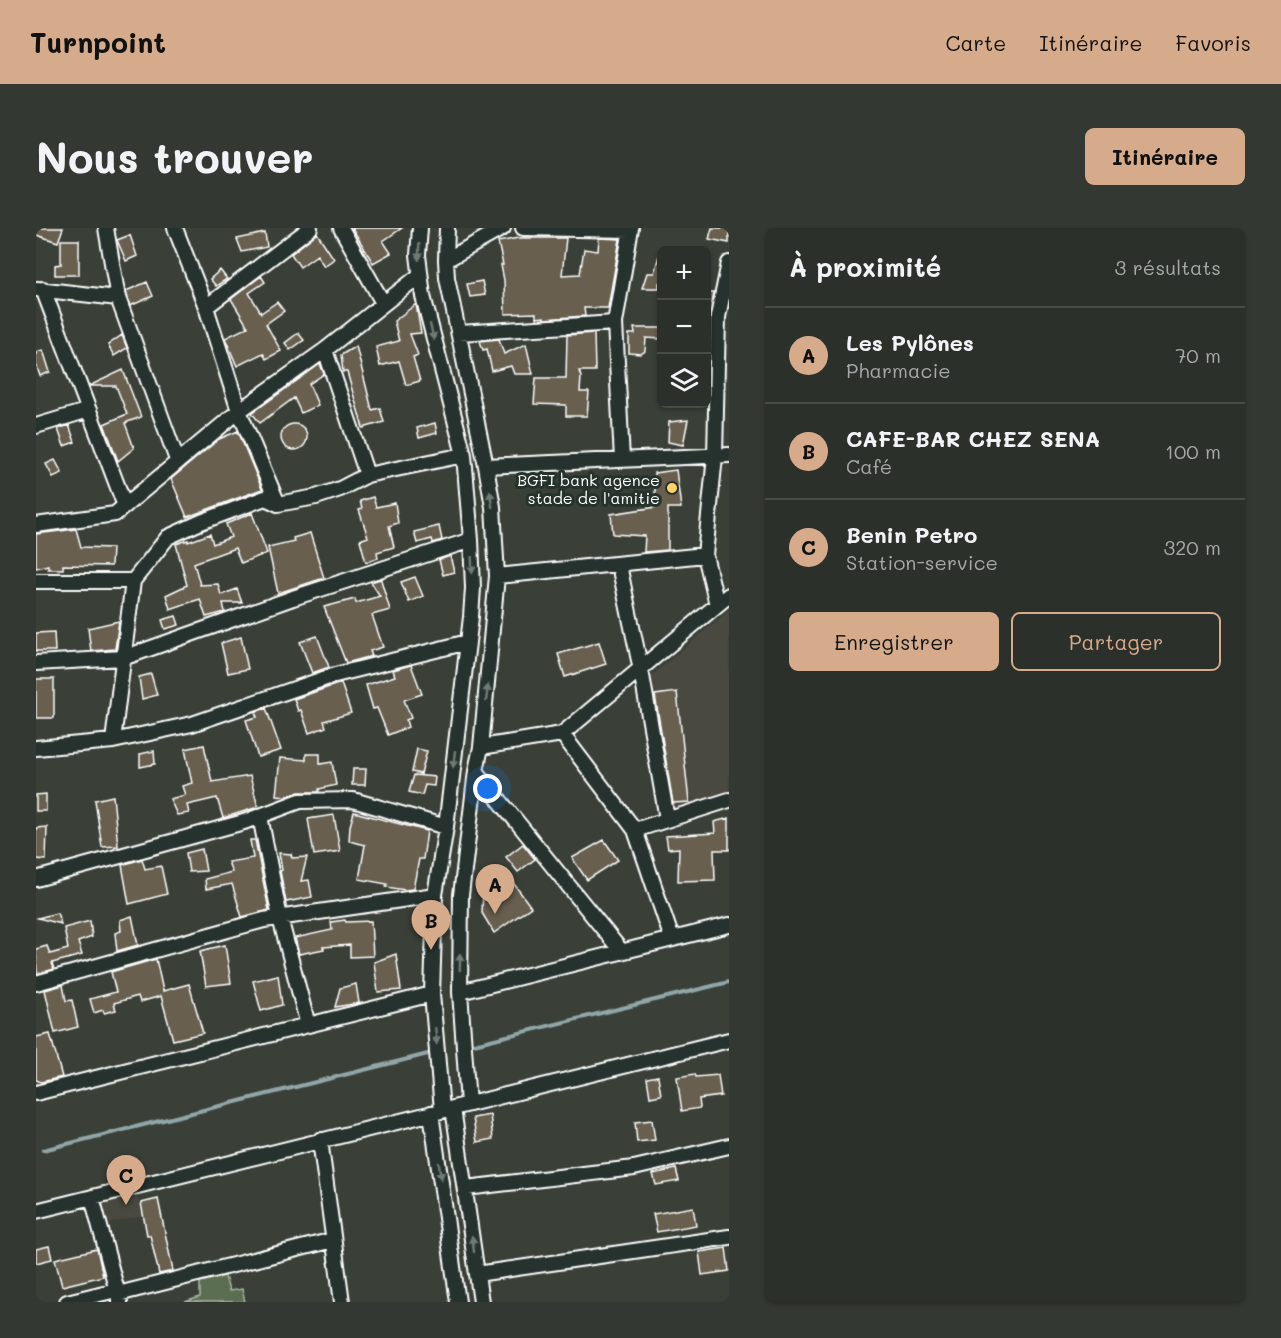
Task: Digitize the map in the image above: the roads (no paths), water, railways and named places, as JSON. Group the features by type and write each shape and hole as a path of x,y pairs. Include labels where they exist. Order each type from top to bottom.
{"street":[{"path":"106,228 118,298 177,460"},
{"path":"175,228 207,307 238,411 278,504"},
{"path":"207,307 310,228"},
{"path":"341,228 383,303"},
{"path":"420,228 418,255 423,296 464,455 471,540 472,588 468,642 446,827 435,895 432,994 458,1302"},
{"path":"447,228 446,260 493,507 497,576 481,747 461,895 460,992 468,1104"},
{"path":"446,260 503,228"},
{"path":"524,228 631,229 615,323 622,460"},
{"path":"717,605 705,555 722,455 718,317 729,263"},
{"path":"36,525 115,514 238,411 325,350 420,275"},
{"path":"118,298 40,289 125,506"},
{"path":"459,333 615,323"},
{"path":"325,350 367,475"},
{"path":"36,426 89,410"},
{"path":"113,741 133,580 168,537 265,498 278,504 316,497 340,489 367,475 464,455"},
{"path":"486,466 722,455"},
{"path":"36,663 123,658 282,602 471,540"},
{"path":"497,576 705,555"},
{"path":"619,565 668,819"},
{"path":"36,581 133,580"},
{"path":"481,747 562,734 729,595"},
{"path":"36,748 113,741 192,724 335,675 468,642"},
{"path":"562,734 635,830 672,939"},
{"path":"476,771 622,952"},
{"path":"36,879 260,816 300,801 353,800 446,827"},
{"path":"635,830 729,800"},
{"path":"260,816 280,918 308,1025"},
{"path":"36,983 264,920 435,895"},
{"path":"460,992 729,925"},
{"path":"36,1094 432,994"},
{"path":"36,1211 729,1040"},
{"path":"442,1110 466,1188 481,1302"},
{"path":"320,1140 342,1302"},
{"path":"466,1188 634,1168 729,1146"},
{"path":"92,1197 118,1295"},
{"path":"477,1274 729,1237"},
{"path":"67,1302 118,1295 333,1239"}],"waterway":[{"path":"474,1044 729,982"},
{"path":"43,1150 428,1054"}],"place":[{"name":"BGFI bank agence stade de l'amitie","path":"672,488"},
{"name":"Les Pylônes","path":"495,914"},
{"name":"CAFE-BAR CHEZ SENA","path":"431,950"},
{"name":"Benin Petro","path":"126,1205"}]}
